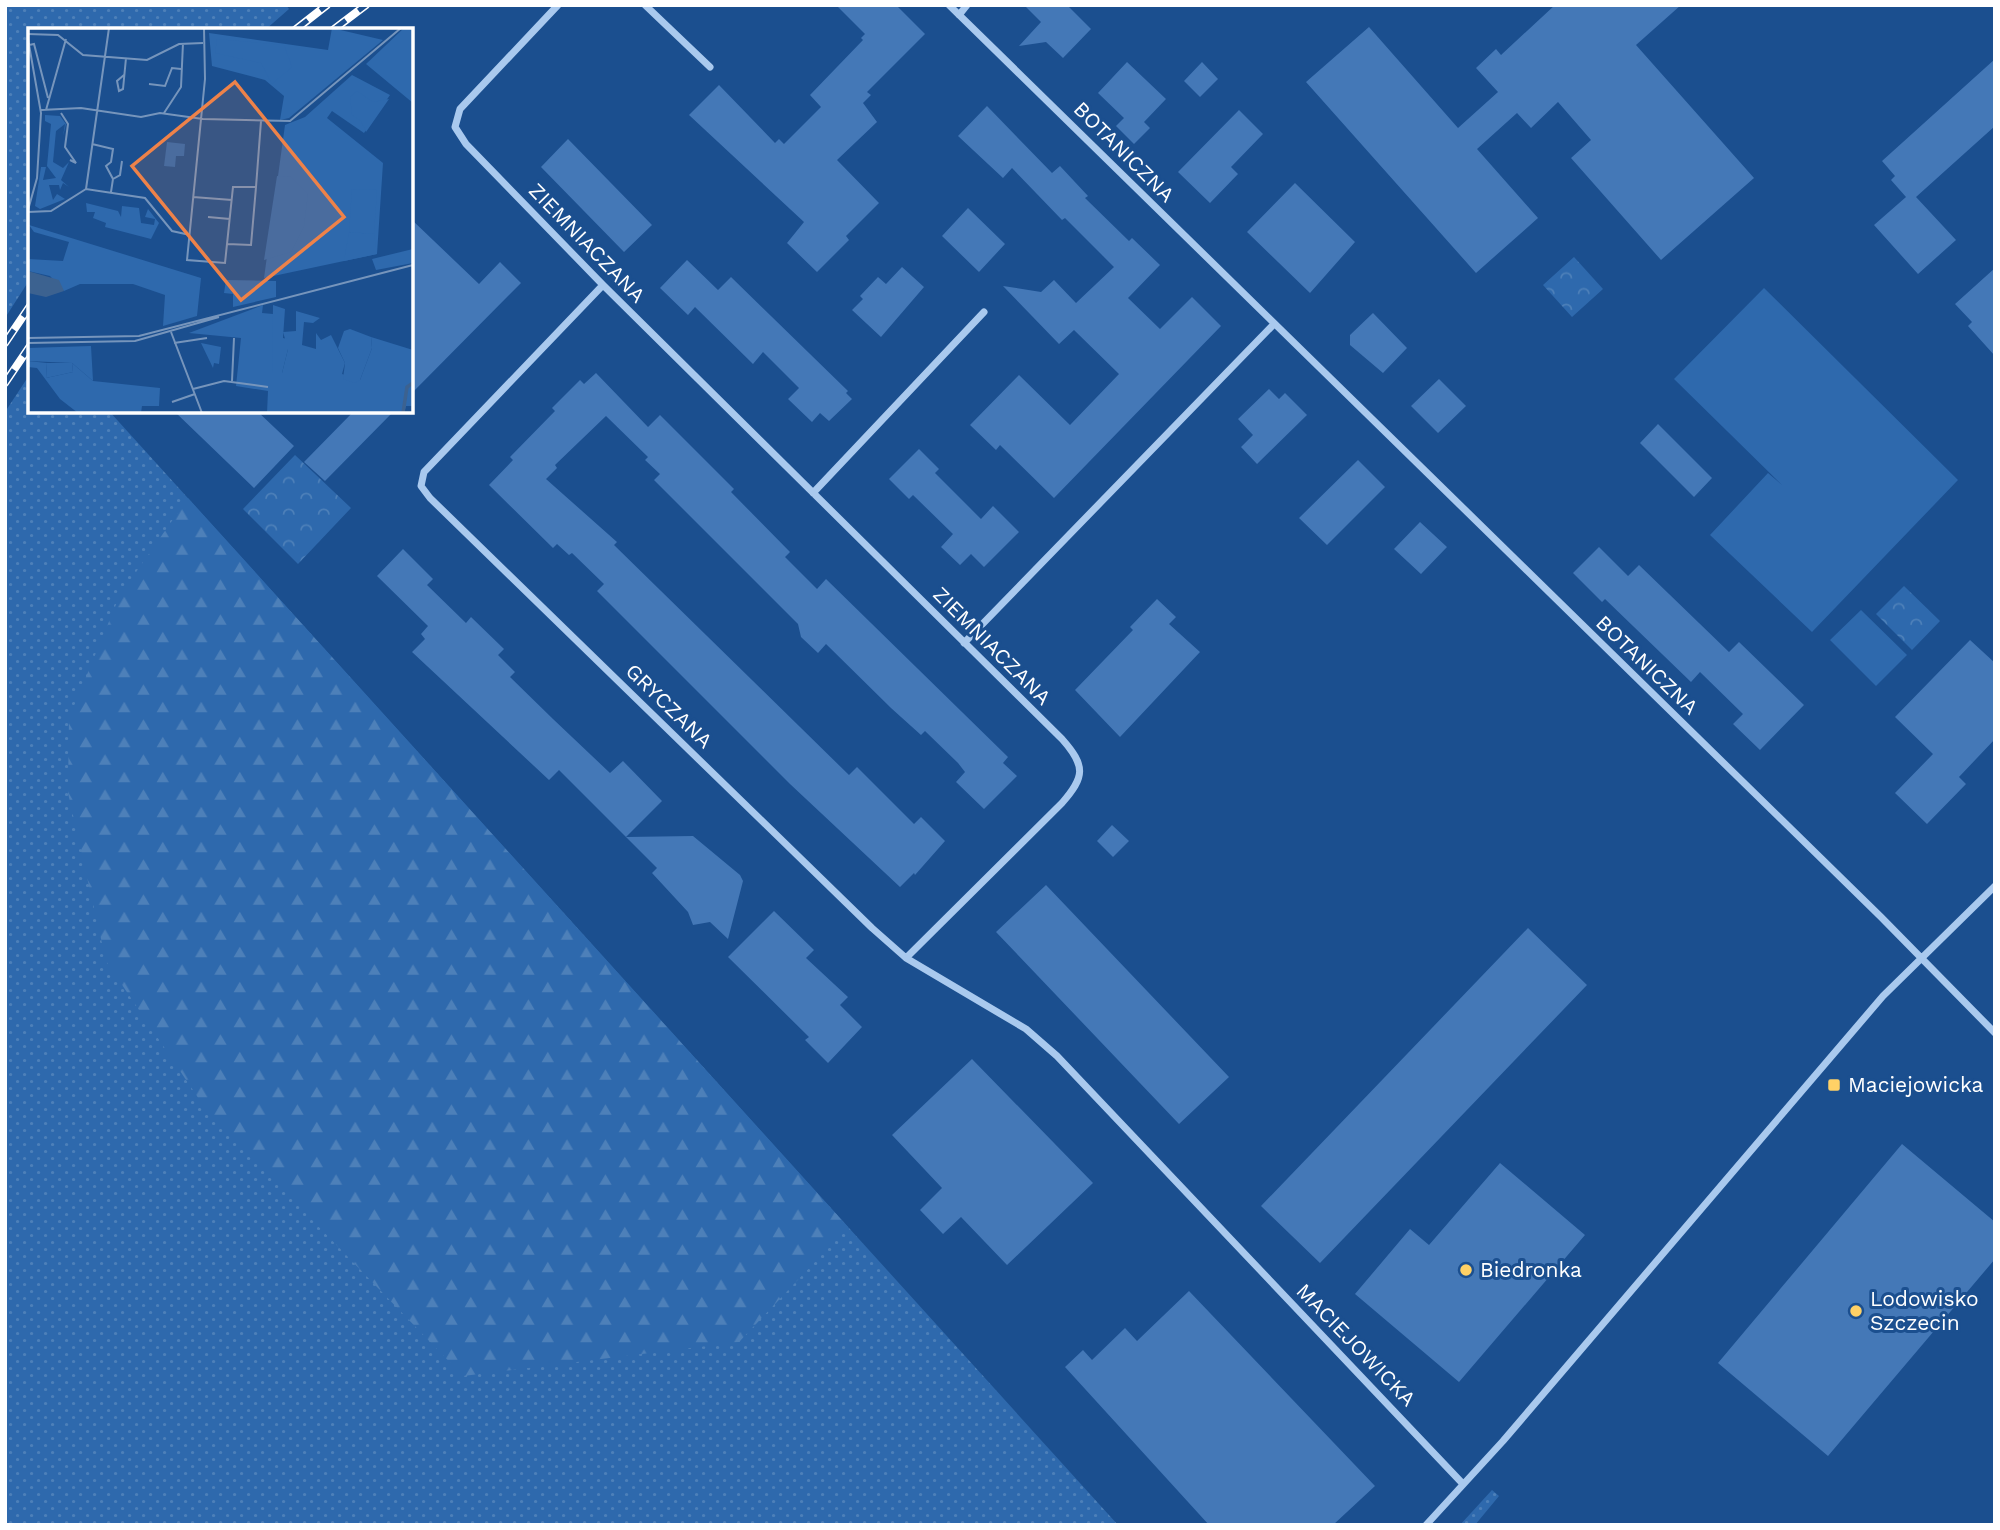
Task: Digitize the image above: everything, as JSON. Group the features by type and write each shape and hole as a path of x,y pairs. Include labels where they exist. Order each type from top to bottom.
{"street":[{"name":"ZIEMNIACZANA","path":"558,5 460,109 455,127 466,144 603,285 1074,753 1081,770 1076,787 1062,803 906,958"},
{"path":"645,5 710,66"},
{"name":"BOTANICZNA","path":"949,5 1995,1032"},
{"path":"959,15 967,5"},
{"name":"GRYCZANA","path":"603,285 424,471 421,486 489,556 906,958"},
{"path":"813,492 984,312"},
{"path":"964,643 1274,324"},
{"path":"1426,1525 1920,956 1995,886"},
{"name":"MACIEJOWICKA","path":"906,958 1026,1029 1057,1056 1463,1484"}],"green space":[{"path":"5,5 286,5 289,9 267,28 28,28 28,282 5,318"},
{"path":"1574,257 1603,289 1572,317 1543,285"},
{"path":"1764,288 1958,480 1812,632 1710,535 1768,473 1782,485 1674,379"},
{"path":"28,377 28,413 111,413 1118,1525 5,1525 5,412"},
{"path":"295,455 351,508 298,564 243,509"},
{"path":"188,498 848,1227 739,1342 463,1376 207,1111 106,961 68,793 69,718 120,595"},
{"path":"1904,586 1940,621 1912,650 1876,614"},
{"path":"1861,610 1907,655 1876,686 1830,640"},
{"path":"1492,1490 1499,1496 1475,1525 1460,1525"}],"building":[{"path":"836,5 896,5 925,34 867,92 871,95 863,103 877,122 837,160 879,203 846,236 849,240 817,272 787,243 804,222 689,115 719,85 775,143 779,139 784,144 821,107 810,95 863,40 861,38 865,34"},
{"path":"1024,5 1067,5 1091,29 1063,58 1046,42 1019,46 1041,22"},
{"path":"1555,5 1681,5 1636,45 1754,178 1661,260 1571,158 1591,140 1558,102 1531,128 1517,113 1477,149 1538,218 1476,273 1306,82 1369,27 1458,128 1498,92 1476,68 1496,49 1501,55"},
{"path":"1995,59 1995,126 1916,197 1956,240 1918,274 1874,225 1906,197 1891,180 1895,176 1882,161"},
{"path":"1127,62 1166,99 1144,122 1150,128 1134,144 1116,126 1124,118 1098,93"},
{"path":"1202,62 1218,79 1200,97 1184,81"},
{"path":"987,106 1052,173 1060,166 1088,196 1085,198 1129,241 1132,238 1160,265 1128,298 1160,329 1192,297 1221,326 1054,498 1000,445 996,450 970,425 1019,375 1070,425 1119,374 1074,330 1059,344 1003,286 1041,292 1054,280 1076,303 1114,267 1065,218 1062,220 1012,168 1003,178 958,136"},
{"path":"1239,110 1263,134 1231,167 1238,174 1210,203 1178,172"},
{"path":"568,139 652,225 624,252 541,167"},
{"path":"1295,183 1355,242 1310,293 1247,232"},
{"path":"968,208 1005,244 979,272 942,236"},
{"path":"413,221 479,284 500,262 521,283 413,392"},
{"path":"687,260 718,290 731,277 848,391 846,393 852,399 829,421 820,413 812,422 788,399 799,388 763,352 753,364 695,307 688,315 660,288"},
{"path":"902,267 924,287 881,337 852,310 863,299 860,296 878,277 886,284"},
{"path":"1995,268 1995,356 1968,326 1972,322 1955,304"},
{"path":"1373,313 1407,348 1383,373 1350,345 1350,335"},
{"path":"596,373 648,427 660,415 734,489 731,492 790,552 785,557 817,589 826,579 1008,757 1003,763 1017,776 984,809 956,782 965,772 958,763 925,731 921,735 891,708 826,644 818,653 801,637 798,624 654,480 660,474 645,460 648,457 606,416 555,465 557,468 546,479 617,542 614,545 849,775 857,767 914,824 921,817 945,841 915,875 914,873 900,887 790,784 597,591 604,584 572,553 569,555 557,544 553,548 489,485 513,460 510,457 555,411 552,408 580,380 584,384"},
{"path":"1439,379 1466,406 1438,433 1411,406"},
{"path":"1269,389 1279,399 1285,393 1307,415 1257,464 1241,447 1253,435 1238,419"},
{"path":"176,413 259,413 294,446 254,488"},
{"path":"352,413 392,413 325,481 304,462"},
{"path":"1658,424 1712,478 1694,497 1640,443"},
{"path":"919,449 939,469 935,473 981,519 993,506 1019,532 984,567 971,554 960,565 941,547 953,534 913,495 909,499 889,479"},
{"path":"1358,460 1385,487 1327,545 1299,518"},
{"path":"1420,522 1447,547 1421,574 1394,549"},
{"path":"1599,547 1628,576 1639,565 1729,652 1739,642 1804,705 1760,750 1733,724 1743,714 1700,672 1691,682 1605,599 1602,602 1573,573"},
{"path":"403,549 433,579 427,585 466,623 471,617 504,649 498,655 515,672 510,677 553,719 610,773 623,761 662,801 626,837 559,770 549,780 412,652 425,639 421,634 428,626 377,576"},
{"path":"1157,599 1176,617 1169,624 1200,652 1120,737 1075,690 1133,630 1130,627"},
{"path":"1970,640 1995,663 1995,739 1959,777 1966,784 1927,824 1895,793 1933,754 1895,717"},
{"path":"1112,825 1129,841 1113,857 1097,841"},
{"path":"693,836 740,875 743,881 728,939 710,922 693,925 688,912 652,873 657,868 626,837"},
{"path":"1046,885 1229,1077 1179,1124 996,932"},
{"path":"774,911 814,950 806,958 848,997 840,1005 862,1027 828,1063 805,1040 809,1037 728,957"},
{"path":"1528,928 1587,985 1320,1263 1261,1206"},
{"path":"972,1059 1093,1183 1007,1265 961,1217 943,1234 920,1210 942,1188 892,1135"},
{"name":"Lodowisko Szczecin","path":"1902,1144 1995,1222 1995,1259 1828,1456 1718,1363"},
{"name":"Biedronka","path":"1500,1163 1585,1235 1459,1382 1355,1294 1410,1229 1429,1245"},
{"path":"1189,1291 1375,1486 1333,1525 1209,1525 1065,1367 1083,1350 1092,1360 1125,1328 1137,1341"}],"railway":[{"path":"298,28 327,5"},
{"path":"336,28 366,5"},
{"path":"5,343 28,309"},
{"path":"5,383 28,349"}],"place":[{"name":"Maciejowicka","path":"1834,1085"},
{"name":"Biedronka","path":"1466,1270"},
{"name":"Lodowisko Szczecin","path":"1856,1311"}]}
